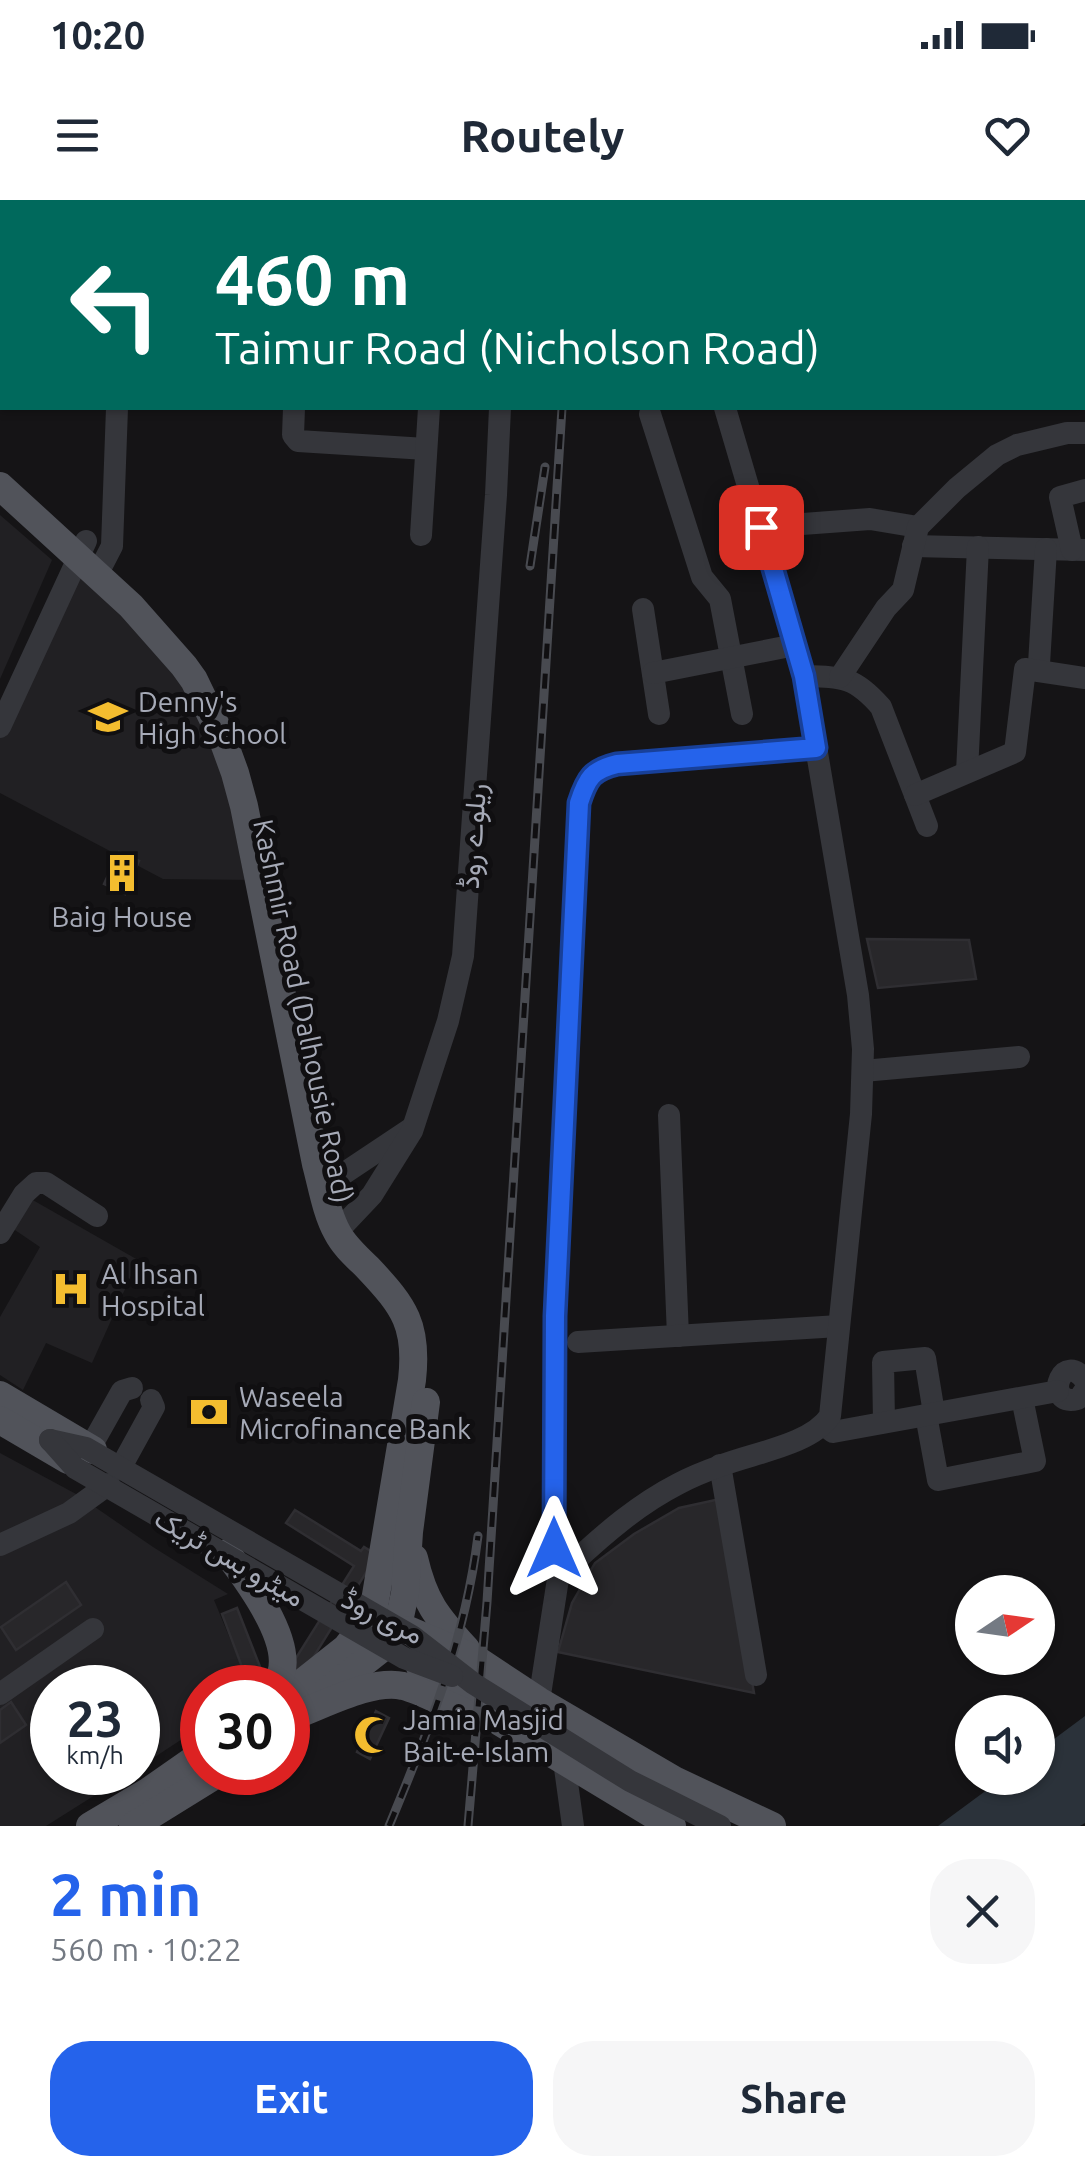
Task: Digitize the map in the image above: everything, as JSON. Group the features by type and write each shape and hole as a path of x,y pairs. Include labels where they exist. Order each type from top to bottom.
{"main road":[{"name":"Kashmir Road (Dalhousie Road)","path":"0,465 92,558 184,666 235,772 343,1226 411,1326 412,1380 379,1629"},
{"name":"Kashmir Road (Dalhousie Road)","path":"0,486 92,558"},
{"name":"Kashmir Road (Dalhousie Road)","path":"343,1226 371,1256 396,1275 420,1315 430,1346 405,1594 379,1629"},
{"name":"مری روڈ","path":"0,1394 90,1448 115,1476 227,1553 379,1629 540,1700 676,1780 772,1826"},
{"name":"مری روڈ","path":"0,1420 115,1476 379,1629 500,1722 672,1826"},
{"path":"409,1532 419,1580 430,1606 474,1671"},
{"path":"227,1553 262,1603 279,1640 283,1665"},
{"path":"310,1698 354,1671 379,1629"},
{"path":"310,1688 346,1648 379,1629"},
{"path":"310,1704 368,1688 398,1685 532,1741"},
{"path":"90,1826 180,1769"},
{"path":"133,1826 183,1795"}],"street":[{"path":"0,728 92,558 112,546 117,410"},
{"path":"294,410 294,436 298,441 426,450"},
{"path":"421,535 429,410"},
{"name":"ریلوے روڈ","path":"343,1226 372,1195 413,1127 448,1021 463,956 500,410"},
{"path":"560,1566 574,1563 644,1504 678,1484 783,1445 824,1425 830,1416 861,1114 863,1049 858,995 804,676 727,410"},
{"path":"650,414 702,577 720,599 742,714"},
{"path":"840,677 902,590 915,537 956,488 997,454 1030,440 1085,433"},
{"path":"761,527 870,518 915,537 978,547 1078,550 1060,497 1085,490"},
{"path":"967,772 978,547"},
{"path":"1038,664 1046,549"},
{"path":"642,608 659,714"},
{"path":"653,674 796,645"},
{"path":"915,795 1015,752 1025,669 1085,678"},
{"path":"804,676 840,677 868,692 882,708 927,826"},
{"path":"540,1700 560,1566 554,1548 555,1316 579,803 596,769 617,764 816,748"},
{"path":"862,1071 1019,1057"},
{"path":"669,1114 678,1336"},
{"path":"329,1180 413,1127"},
{"path":"0,1233 24,1194 36,1183 46,1183 96,1216"},
{"path":"578,1342 839,1326"},
{"path":"884,1422 883,1362 925,1358 938,1480 1035,1461 1022,1398"},
{"path":"1085,1380 1076,1371 1068,1371 1058,1382 1058,1391 1071,1400 1085,1391"},
{"path":"0,1544 69,1513 115,1476 154,1408 141,1394 126,1388 90,1448"},
{"path":"824,1425 833,1432 1058,1391"},
{"name":"میٹرو بس ٹریک","path":"0,1410 50,1440 86,1448 300,1570 474,1671 630,1780 720,1826"},
{"path":"720,1466 756,1675"},
{"path":"0,1694 93,1629"},
{"path":"564,1761 572,1826"}],"shaded area":[{"path":"0,515 52,560 0,679"},
{"name":"Denny's High School","path":"78,557 184,666 260,880 163,879 0,793 0,725"},
{"name":"Al Ihsan Hospital","path":"31,1199 138,1260 92,1363 46,1343 23,1390 0,1375 0,1317 40,1247 12,1228"},
{"path":"0,1453 76,1494 228,1594 214,1600 241,1665 180,1665 180,1740 160,1754 160,1665 30,1665 30,1795 95,1795 46,1826 0,1826"},
{"path":"1085,1716 1085,1823 938,1826 980,1795 1055,1795 1055,1738"}],"building":[{"name":"Baig House","path":"119,852 139,861 125,894 104,884"},
{"path":"867,939 969,940 976,979 878,988"},
{"path":"720,1499 754,1693 558,1652 572,1603 595,1563 679,1508"},
{"path":"295,1510 361,1551 364,1547 377,1555 308,1665 292,1665 354,1566 286,1523"},
{"path":"66,1582 81,1605 16,1650 1,1627"},
{"path":"237,1608 259,1665 241,1665 222,1614"},
{"path":"11,1702 26,1725 0,1743 0,1710"},
{"name":"Jamia Masjid Bait-e-Islam","path":"376,1711 389,1718 370,1759 357,1752"}],"railway":[{"path":"468,1826 487,1602 562,410"},
{"path":"530,566 545,467"},
{"path":"389,1826 455,1648 478,1536"}],"place":[{"name":"Denny's High School","path":"108,717"},
{"name":"Baig House","path":"122,873"},
{"name":"Al Ihsan Hospital","path":"71,1289"},
{"name":"Waseela Microfinance Bank","path":"209,1412"},
{"name":"Jamia Masjid Bait-e-Islam","path":"373,1735"}],"route":[{"path":"554,1548 555,1316 579,803 596,769 617,764 816,748 804,676 761,527"}]}
